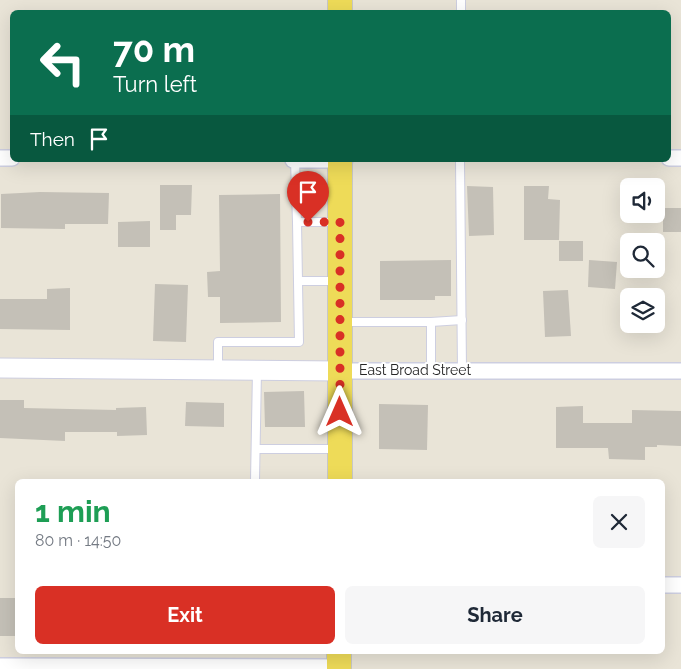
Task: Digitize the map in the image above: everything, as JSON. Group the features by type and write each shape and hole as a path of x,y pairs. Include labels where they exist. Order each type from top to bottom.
{"main road":[{"path":"340,162 340,479"}],"street":[{"name":"East Broad Street","path":"0,368 340,371 681,371"},
{"path":"665,585 681,585"},
{"path":"0,666 339,663"}],"lane":[{"path":"218,370 218,342 299,342 294,162"},
{"path":"460,162 462,370"},
{"path":"297,222 340,222"},
{"path":"298,281 340,281"},
{"path":"340,322 462,320"},
{"path":"431,322 431,370"},
{"path":"255,479 257,370"},
{"path":"256,449 340,449"}],"building":[{"path":"160,185 192,185 191,215 176,215 176,230 160,230"},
{"path":"467,186 493,187 494,235 469,236"},
{"path":"524,186 549,186 548,199 560,200 559,240 524,240"},
{"path":"40,192 109,193 108,224 65,224 65,229 1,228 1,194"},
{"path":"280,194 281,322 220,323 220,297 208,297 207,272 220,271 219,195"},
{"path":"665,208 681,208 681,232 663,232"},
{"path":"150,221 150,247 118,247 118,222"},
{"path":"559,241 583,241 583,261 559,261"},
{"path":"451,260 451,296 435,296 435,300 380,300 380,261"},
{"path":"589,260 617,262 615,289 588,287"},
{"path":"155,284 188,285 186,342 153,341"},
{"path":"70,288 70,330 0,329 0,299 47,299 47,289"},
{"path":"568,290 571,336 545,337 543,291"},
{"path":"304,391 305,427 265,427 264,392"},
{"path":"0,400 24,400 24,408 116,410 116,408 146,407 147,435 117,436 117,432 65,432 65,441 0,438"},
{"path":"186,402 224,403 224,427 185,426"},
{"path":"379,404 428,405 427,450 379,449"},
{"path":"583,406 583,423 632,423 632,410 681,411 681,446 657,445 657,447 645,447 645,460 609,459 608,448 556,448 556,407"},
{"path":"0,598 15,598 15,636 0,636"}],"route":[{"path":"308,222 340,222 340,412"}]}
